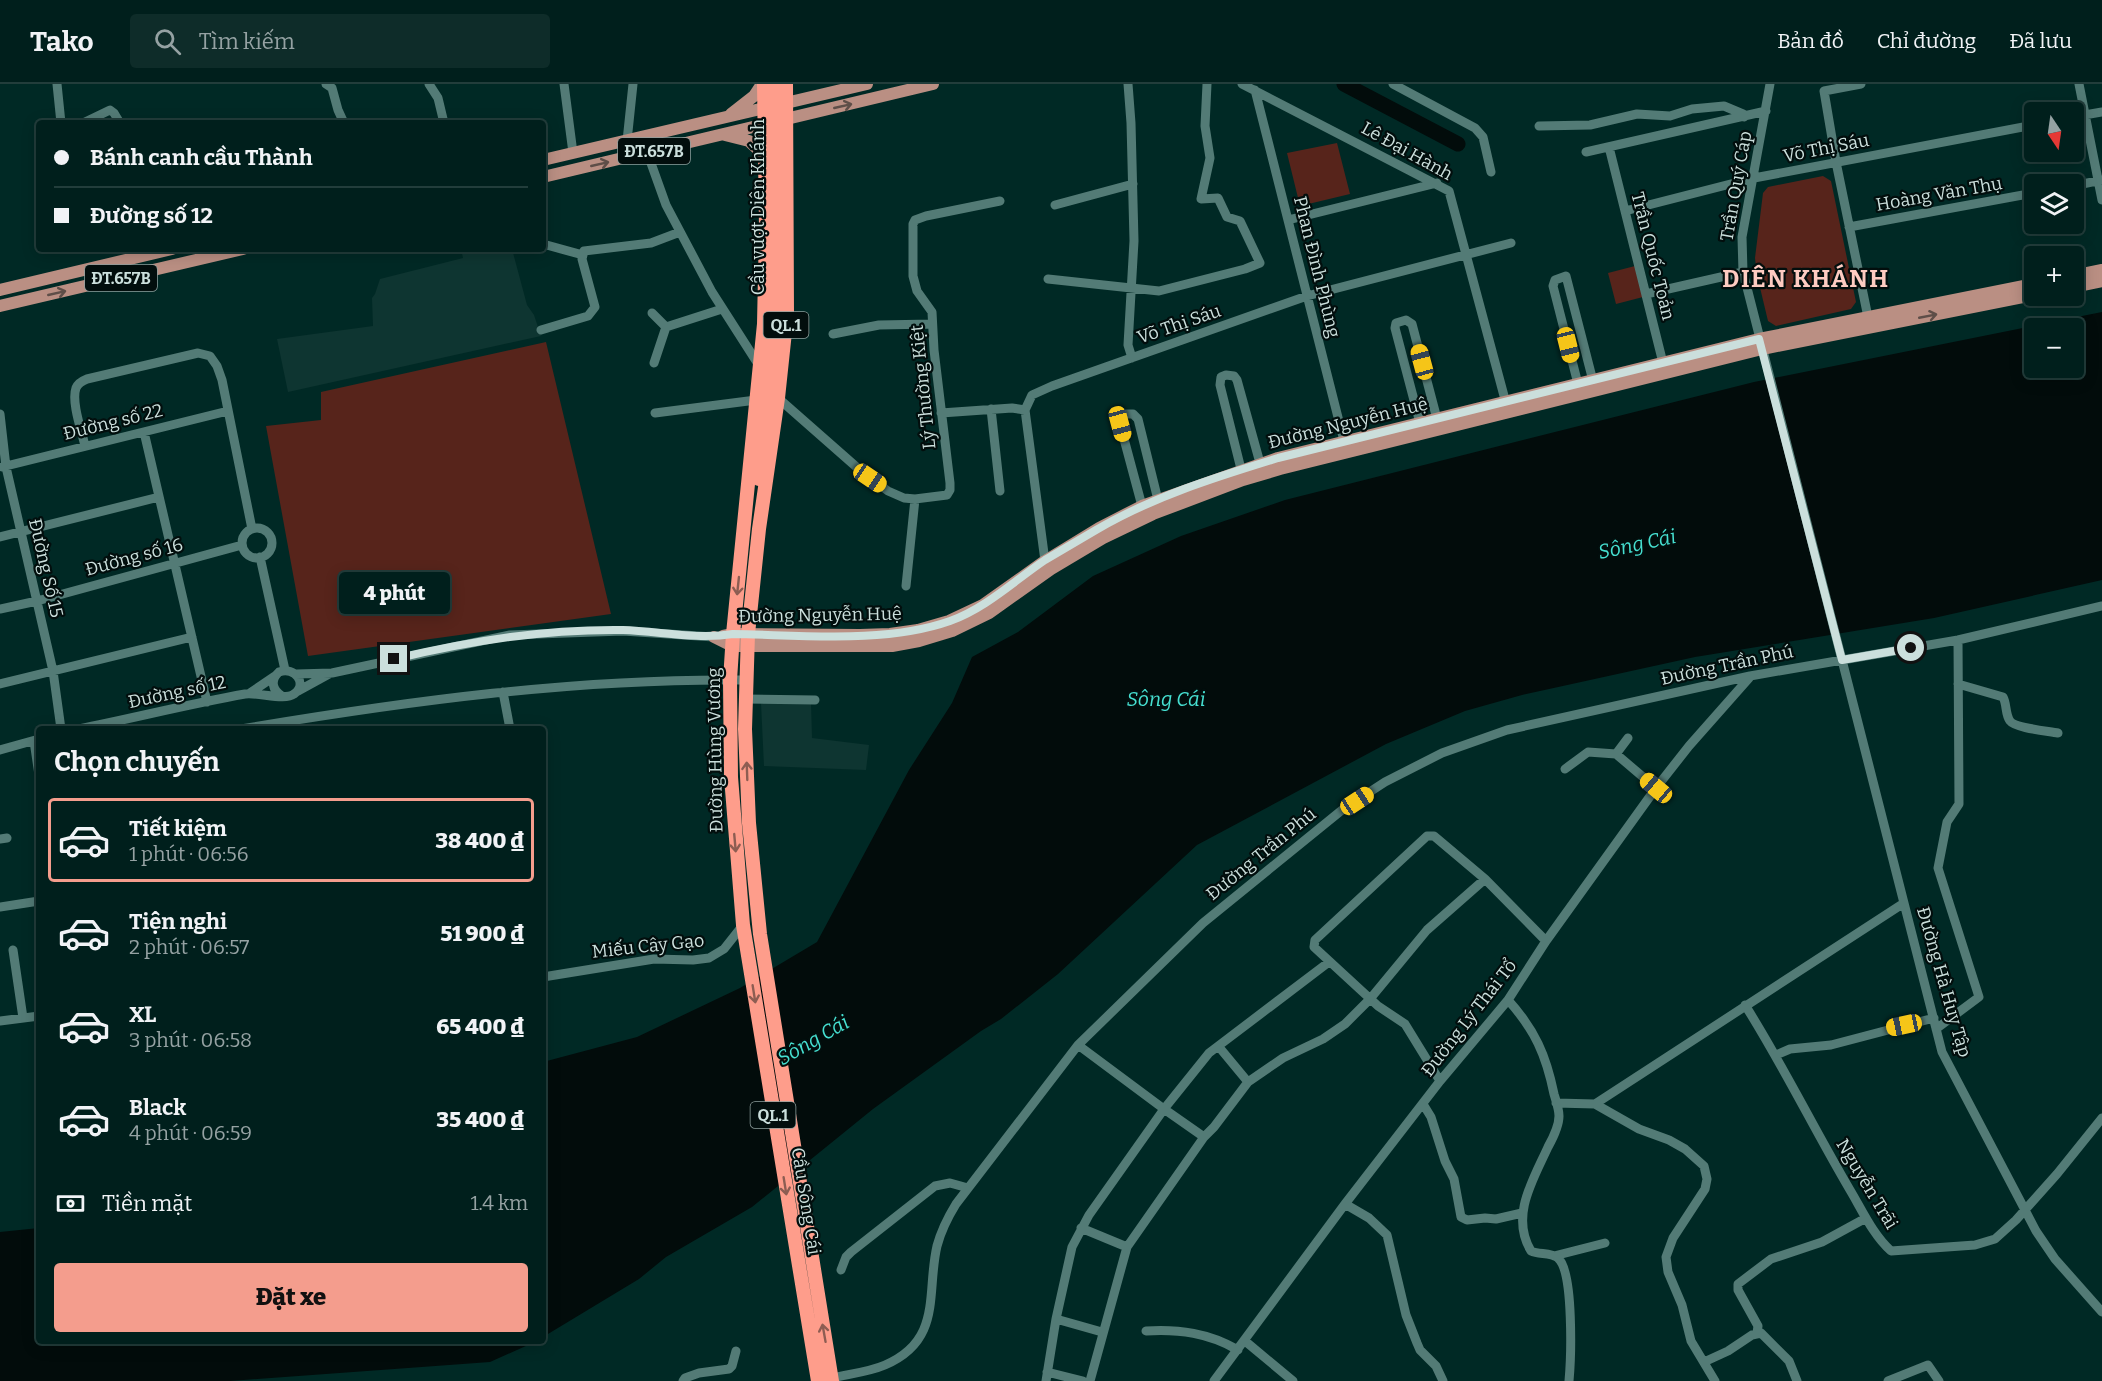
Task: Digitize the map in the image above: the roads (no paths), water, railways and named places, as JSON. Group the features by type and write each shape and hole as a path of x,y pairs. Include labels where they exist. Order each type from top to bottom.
{"highway":[{"name":"QL.1","path":"744,528 766,283 763,84"},
{"name":"Cầu vượt Diên Khánh","path":"759,529 759,472 777,311 776,84"},
{"name":"QL.1","path":"759,529 778,398 788,295 786,84"},
{"name":"Cầu vượt Diên Khánh","path":"744,528 759,472"},
{"name":"Đường Hùng Vương","path":"744,528 730,680 731,777 744,930"},
{"name":"Đường Hùng Vương","path":"759,529 748,640 745,699 749,823 760,934"},
{"name":"Cầu Sông Cái","path":"744,930 802,1294 827,1380"},
{"name":"Cầu Sông Cái","path":"760,934 816,1285 827,1380"}],"main road":[{"name":"ĐT.657B","path":"726,118 746,103 763,84"},
{"path":"764,109 867,84"},
{"path":"764,124 933,84"},
{"name":"ĐT.657B","path":"546,159 764,109"},
{"name":"ĐT.657B","path":"546,176 764,124"},
{"name":"ĐT.657B","path":"721,134 749,141 765,156"},
{"name":"ĐT.657B","path":"0,290 159,252"},
{"name":"ĐT.657B","path":"0,306 230,252"},
{"path":"2084,274 2102,270"},
{"path":"2084,285 2102,281"},
{"name":"Đường Nguyễn Huệ","path":"714,637 732,640 892,646 919,641 970,624 989,613 1048,565 1099,528 1142,506 1241,469 1345,447 1760,344 2024,286"},
{"name":"Đường Nguyễn Huệ","path":"1869,322 2024,297"},
{"name":"Đường Nguyễn Huệ","path":"1048,565 1153,514 1243,480 1420,423 1507,407 1578,384 1664,368"}],"street":[{"path":"57,84 61,120"},
{"path":"326,84 332,88 343,120"},
{"path":"429,84 438,98 443,120"},
{"path":"564,84 573,153"},
{"path":"627,141 633,84"},
{"path":"1128,84 1134,241 1128,345 1132,358"},
{"path":"1048,279 1159,291 1260,263 1240,221 1227,217 1218,198 1201,200 1210,158 1204,126 1207,84"},
{"name":"Lê Đại Hành","path":"1242,84 1438,183 1449,191 1507,407"},
{"path":"1393,84 1475,128 1483,137 1491,172"},
{"name":"Trần Quý Cáp","path":"1770,84 1742,237 1743,272 1836,638"},
{"path":"1861,84 1824,91 1869,322"},
{"path":"2079,84 2102,200"},
{"name":"Phan Đình Phùng","path":"1255,90 1345,447"},
{"path":"1539,126 1590,125 1637,114 1670,116 1692,109 1724,106 1736,110 1744,117"},
{"path":"89,120 110,110 118,120"},
{"path":"1586,152 1766,111"},
{"path":"2085,115 2102,112"},
{"name":"Võ Thị Sáu","path":"1625,211 1754,178 2024,127"},
{"name":"Trần Quốc Toản","path":"1609,147 1664,368"},
{"path":"647,153 662,196 680,232 722,309 760,368"},
{"path":"2084,184 2100,181"},
{"path":"1288,220 1438,183"},
{"path":"1055,205 1133,184"},
{"name":"Hoàng Văn Thụ","path":"1850,227 2024,195"},
{"name":"Lý Thường Kiệt","path":"915,499 944,496 950,490 950,483 931,310 919,295 914,282 912,238 914,222 926,216 1000,201"},
{"path":"541,330 588,316 595,307 584,251 651,243 680,232"},
{"name":"Võ Thị Sáu","path":"1025,410 1032,395 1052,386 1307,296 1511,243"},
{"path":"546,245 583,255"},
{"path":"1646,294 1743,272"},
{"path":"1578,384 1553,286 1555,280 1566,276 1593,381"},
{"path":"666,327 722,309"},
{"path":"652,313 666,327"},
{"path":"1420,423 1395,328 1396,323 1406,320 1412,324 1437,419"},
{"path":"833,334 879,325 932,324"},
{"path":"654,363 666,327"},
{"path":"85,446 75,401 75,390 79,383 87,379 198,353 210,356 217,366 228,411 252,529"},
{"path":"1241,469 1220,385 1221,377 1226,375 1234,376 1237,380 1260,464"},
{"path":"778,398 870,478 888,491 904,498 915,499 906,586"},
{"path":"655,414 756,400"},
{"path":"941,413 1018,408 1025,410 1048,565"},
{"path":"991,409 1000,491"},
{"name":"Đường số 22","path":"3,467 228,411"},
{"name":"Đường Số 15","path":"0,414 3,467 21,532 53,671 61,726"},
{"path":"1124,414 1133,414 1138,419 1158,500 1153,514 1142,506 1120,424 1120,418 1124,414"},
{"path":"144,432 207,702"},
{"path":"0,537 159,497"},
{"path":"252,529 266,530 271,538 272,543 268,552 260,557 247,553 242,545 244,535 252,529"},
{"name":"Đường số 16","path":"0,609 242,545"},
{"path":"260,557 285,670"},
{"name":"Đường Trần Phú","path":"827,1380 886,1365 914,1344 923,1329 931,1306 935,1258 948,1217 1078,1045 1207,919 1342,810 1385,782 1442,753 1507,730 1750,676 1958,640 2102,606"},
{"path":"285,670 296,674 332,673 510,635 623,630 714,637"},
{"path":"0,684 192,637"},
{"name":"Đường Hà Huy Tập","path":"1836,638 1942,1052 2024,1210 2055,1259 2102,1312"},
{"path":"1936,1029 1979,997 1938,868 1947,822 1959,804 1958,640"},
{"path":"248,694 285,670"},
{"path":"275,676 273,688 282,696 288,697 332,673"},
{"path":"296,674 300,685 298,691"},
{"name":"Đường Lý Thái Tổ","path":"1214,1381 1345,1204 1440,1081 1508,1000 1546,941 1656,788 1750,676"},
{"path":"260,726 503,692 580,686 746,680"},
{"path":"1958,684 2003,697 2008,718 2015,725 2058,733"},
{"path":"503,692 509,726"},
{"name":"Đường số 12","path":"93,726 248,694 282,696"},
{"path":"745,699 815,700"},
{"path":"310,718 311,726"},
{"path":"1616,754 1628,738"},
{"path":"0,750 36,740"},
{"path":"1565,769 1588,752 1616,754 1656,788"},
{"path":"1440,1081 1405,1024 1377,1006 1349,977 1329,962 1314,947 1315,940 1427,836 1434,836 1485,879 1546,941"},
{"path":"1090,1381 1127,1247 1204,1137 1248,1082 1283,1058 1335,1031 1370,999 1427,930 1485,879"},
{"path":"0,908 36,902"},
{"path":"1595,1104 1904,903"},
{"name":"Miếu Cây Gạo","path":"546,977 654,959 709,958 724,949 744,930"},
{"path":"13,950 23,1018"},
{"path":"1083,1381 1046,1377 1072,1247 1081,1228 1164,1109 1203,1059 1329,962"},
{"path":"1508,1000 1525,1020 1541,1047 1559,1116 1526,1196 1522,1213 1530,1249 1533,1252 1554,1256 1605,1243"},
{"name":"Nguyễn Trãi","path":"1745,1005 1776,1055 1866,1218 1884,1246 1890,1251 1987,1243 2002,1233 2024,1210"},
{"path":"0,1021 36,1016"},
{"path":"1776,1055 1790,1049 1831,1045 1934,1018"},
{"path":"1078,1045 1204,1137"},
{"path":"1219,1047 1248,1082"},
{"path":"1556,1103 1595,1104 1639,1129 1669,1140 1685,1149 1704,1166 1707,1179 1705,1189 1673,1238 1666,1257 1668,1272 1682,1305 1691,1341 1714,1381"},
{"path":"1423,1104 1431,1117 1445,1161 1454,1179 1461,1218 1467,1220 1496,1219 1522,1213"},
{"path":"2024,1210 2057,1174 2102,1118"},
{"path":"841,1270 846,1257 851,1252 935,1186 950,1183 968,1188"},
{"path":"1345,1204 1368,1218 1387,1235 1406,1315 1420,1350 1436,1366 1443,1381"},
{"path":"1757,1333 1758,1326 1738,1290 1738,1284 1770,1259 1822,1242 1866,1218"},
{"path":"1081,1228 1127,1247"},
{"path":"1554,1256 1563,1268 1568,1300 1572,1350 1569,1381"},
{"path":"1056,1319 1102,1332"},
{"path":"1146,1331 1192,1333 1212,1337 1238,1350"},
{"path":"1704,1362 1728,1351 1757,1333"},
{"path":"1757,1333 1766,1337 1789,1361 1797,1381"},
{"path":"1245,1341 1293,1381"},
{"path":"683,1381 690,1375 712,1369 729,1369 736,1351"},
{"path":"1888,1381 1928,1365 1939,1381"}],"water":[{"name":"Sông Cái","path":"2102,312 2102,580 1934,618 1695,657 1522,695 1465,711 1386,744 1197,845 1058,974 1001,1019 873,1109 752,1207 666,1257 639,1279 546,1335 546,1061 637,1037 740,988 817,942 909,770 952,703 972,657 1018,632 1093,576 1181,536 1285,500 1754,382 2024,328 2024,378 2084,378 2084,318 2072,318"},
{"path":"36,1228 36,1344 530,1344 490,1362 230,1381 0,1381 0,1232"}],"waterway":[{"path":"1344,84 1458,144"}],"district":[{"name":"DIÊN KHÁNH","path":"1806,279"}]}
